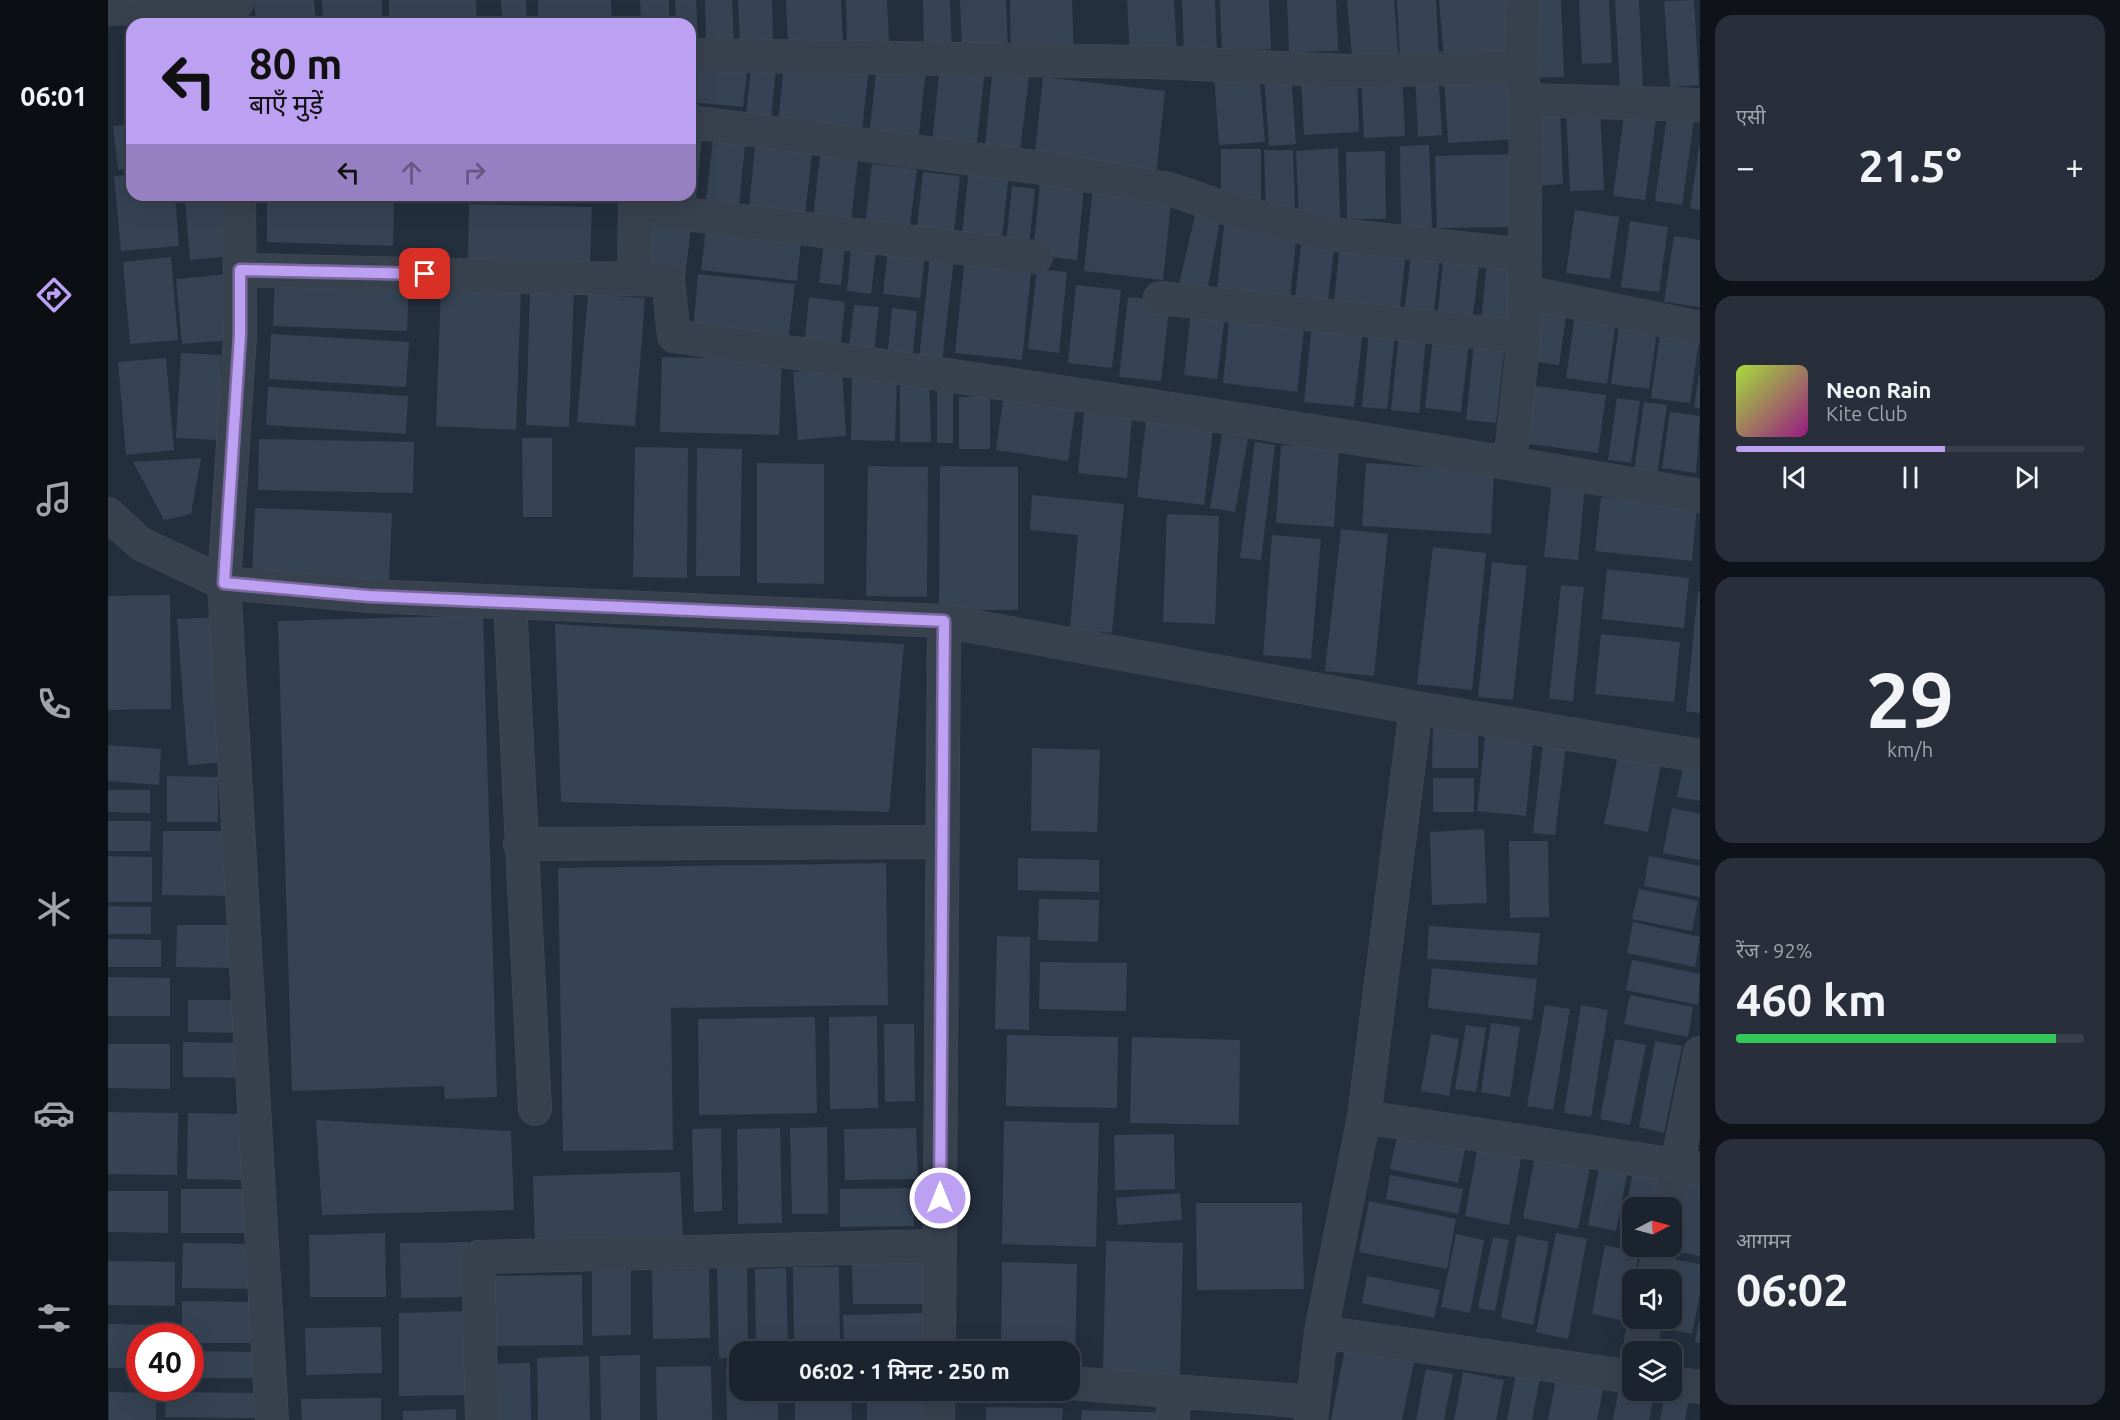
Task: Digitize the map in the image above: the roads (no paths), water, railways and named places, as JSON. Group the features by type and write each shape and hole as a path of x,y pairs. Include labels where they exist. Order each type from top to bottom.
{"street":[{"path":"1510,463 1524,337 1526,100 1521,67 1523,0"},
{"path":"108,9 237,9"},
{"path":"696,55 1155,62 1345,71 1521,67"},
{"path":"1526,100 1700,105"},
{"path":"696,123 1035,167 1169,189 1231,210 1329,234 1525,255"},
{"path":"240,201 240,335 224,583 272,1420"},
{"path":"634,279 635,201"},
{"path":"645,201 668,212 1036,257"},
{"path":"240,270 669,280 674,336 989,381 1510,463 1700,496"},
{"path":"1525,292 1700,328"},
{"path":"1160,298 1524,337"},
{"path":"108,514 141,544 224,583 369,596 944,621 1416,708 1700,756"},
{"path":"510,602 520,844 535,1109"},
{"path":"939,1341 944,621"},
{"path":"1080,1385 1173,1406 1312,1411 1322,1332 1364,1117 1416,708"},
{"path":"520,844 942,842"},
{"path":"1673,1197 1688,1167 1700,1053"},
{"path":"1364,1117 1688,1167"},
{"path":"482,1420 478,1257 939,1246"},
{"path":"1322,1332 1622,1376"},
{"path":"1682,1385 1700,1388"},
{"path":"938,1401 938,1420"}]}
